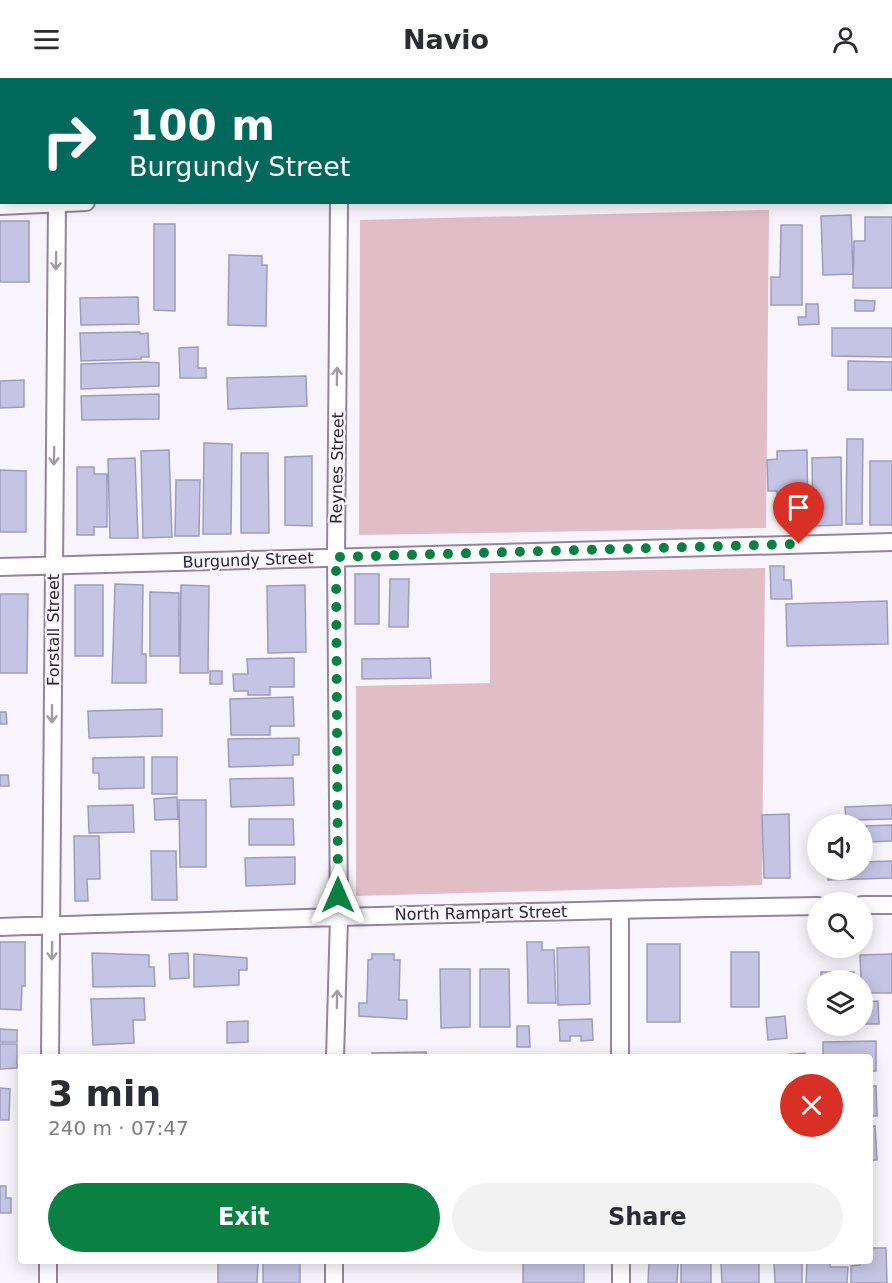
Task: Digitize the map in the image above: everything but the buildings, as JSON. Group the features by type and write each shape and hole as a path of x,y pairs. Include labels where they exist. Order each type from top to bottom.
{"street":[{"path":"0,206 38,204"},
{"name":"Forstall Street","path":"50,1054 57,204"},
{"name":"Reynes Street","path":"335,1054 339,918 336,557 339,204"},
{"name":"Burgundy Street","path":"0,567 892,542"},
{"path":"873,905 892,905"},
{"name":"North Rampart Street","path":"0,927 339,918 422,913 807,906"},
{"path":"620,910 620,1054"},
{"path":"48,1264 48,1283"},
{"path":"334,1264 334,1283"},
{"path":"621,1264 621,1283"}],"shaded area":[{"path":"769,210 766,528 359,535 360,220"},
{"path":"765,568 762,885 356,896 356,686 490,683 490,573"}],"route":[{"path":"338,895 336,557 799,544"}]}
